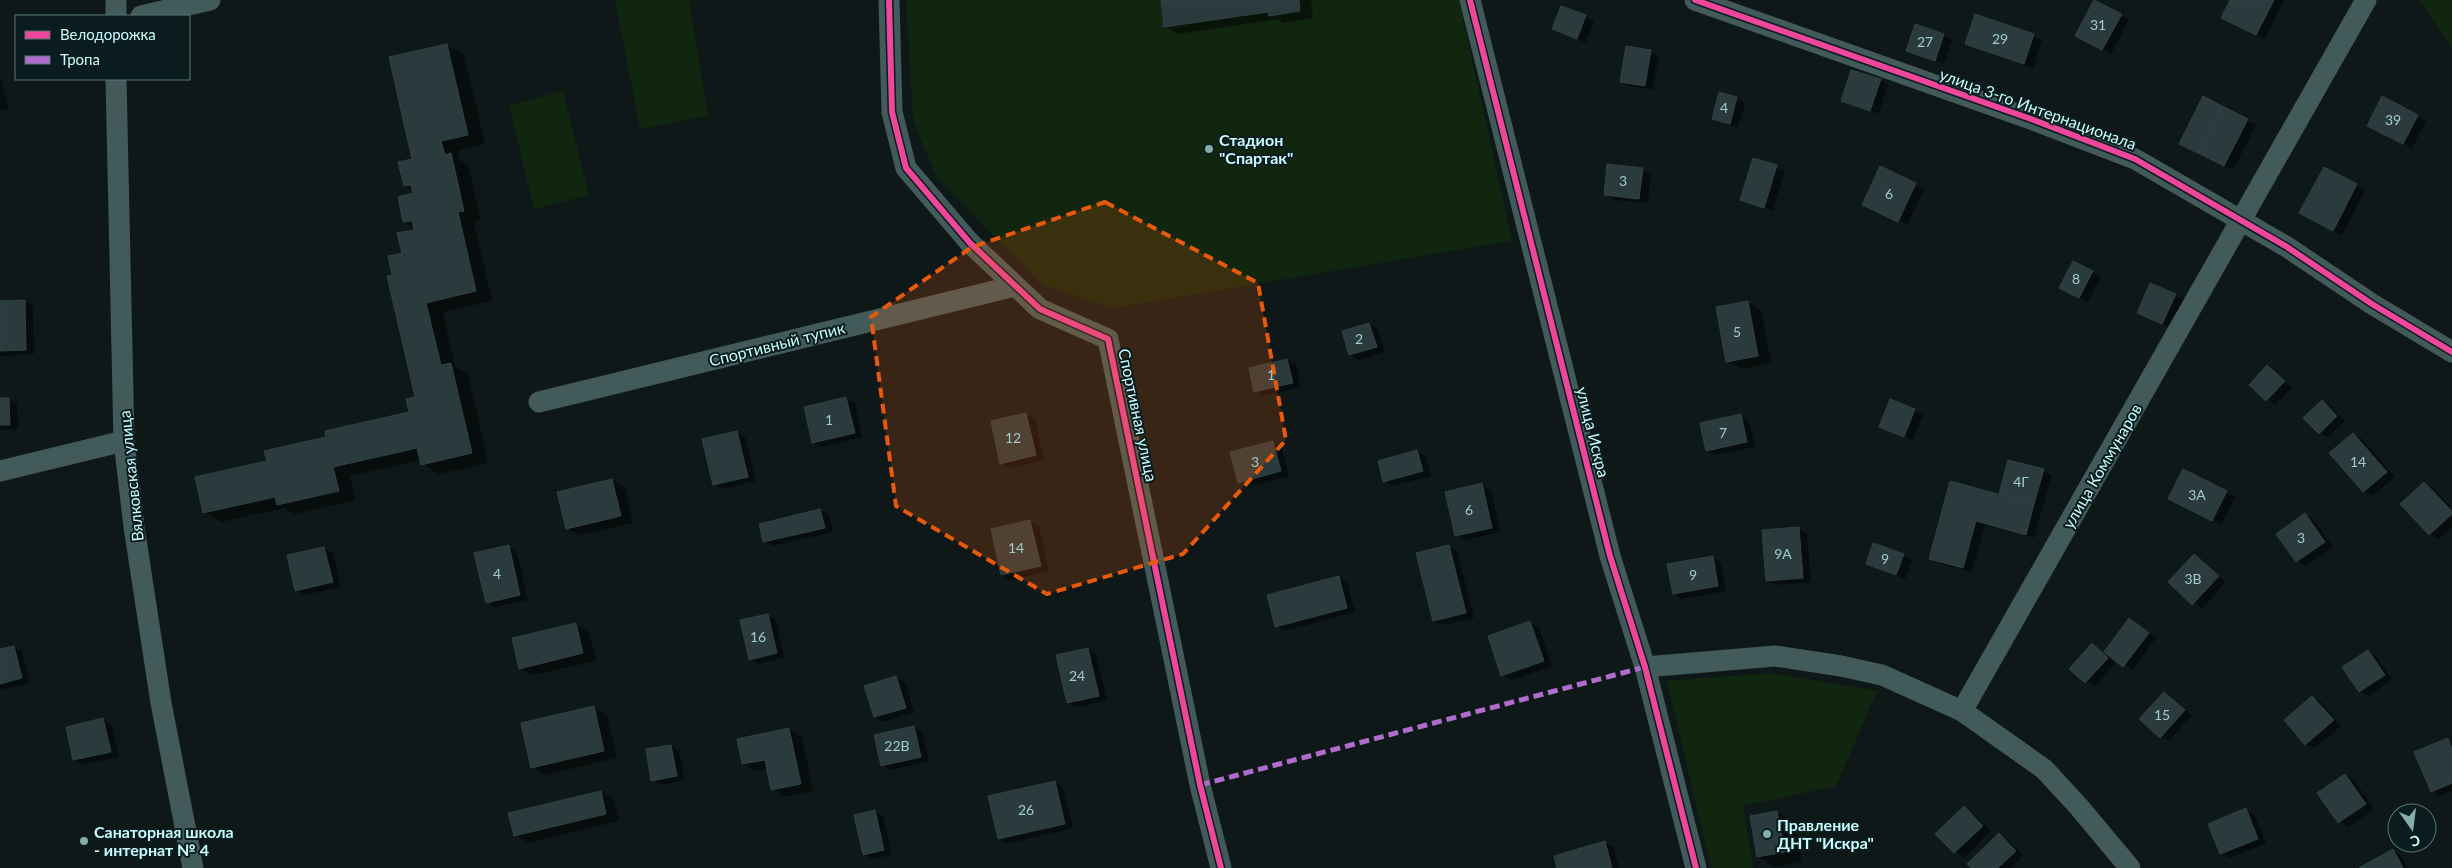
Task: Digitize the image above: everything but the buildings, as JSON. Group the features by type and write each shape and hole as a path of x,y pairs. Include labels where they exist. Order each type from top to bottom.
{"street":[{"path":"116,0 116,15"},
{"path":"145,15 210,0"},
{"name":"Спортивная улица","path":"888,0 892,112 906,168 970,243 1040,309 1108,339 1200,786 1220,868"},
{"name":"улица Искра","path":"1470,0 1610,556 1646,667 1696,868"},
{"name":"улица 3-го Интернационала","path":"1695,0 2031,119 2135,159 2242,220 2452,352"},
{"name":"улица Коммунаров","path":"1962,711 2366,0"},
{"name":"Вялковская улица","path":"116,80 124,441 134,527 162,703 193,868"},
{"name":"Спортивный тупик","path":"539,402 1016,286"},
{"path":"0,471 124,441"},
{"path":"1646,667 1775,656 1842,666 1882,675 1962,711 2044,770 2079,807 2130,868"}],"highlighted area":[{"path":"1105,202 1258,283 1286,440 1183,554 1047,594 896,506 871,317 972,247"}],"green space":[{"path":"615,0 689,0 708,116 640,129"},
{"name":"Стадион \"Спартак\"","path":"906,0 1459,0 1512,241 1113,308 1043,285 937,178 913,121"},
{"path":"2419,0 2452,0 2452,48"},
{"path":"563,91 589,195 534,209 509,105"},
{"path":"1772,673 1877,691 1836,786 1743,806 1753,868 1711,868 1667,681"}],"marked path":[{"path":"1200,785 1645,667"}],"cycle path":[{"path":"889,0 892,112 906,168 970,243 1040,309 1108,339 1200,785 1221,868"},
{"path":"1470,0 1610,556 1645,667 1696,868"},
{"path":"1695,0 2031,119 2135,159 2287,247 2372,304 2452,352"}],"place":[{"name":"Стадион \"Спартак\"","path":"1209,149"},
{"name":"Правление ДНТ \"Искра\"","path":"1767,834"},
{"name":"Санаторная школа - интернат № 4","path":"84,841"}]}
